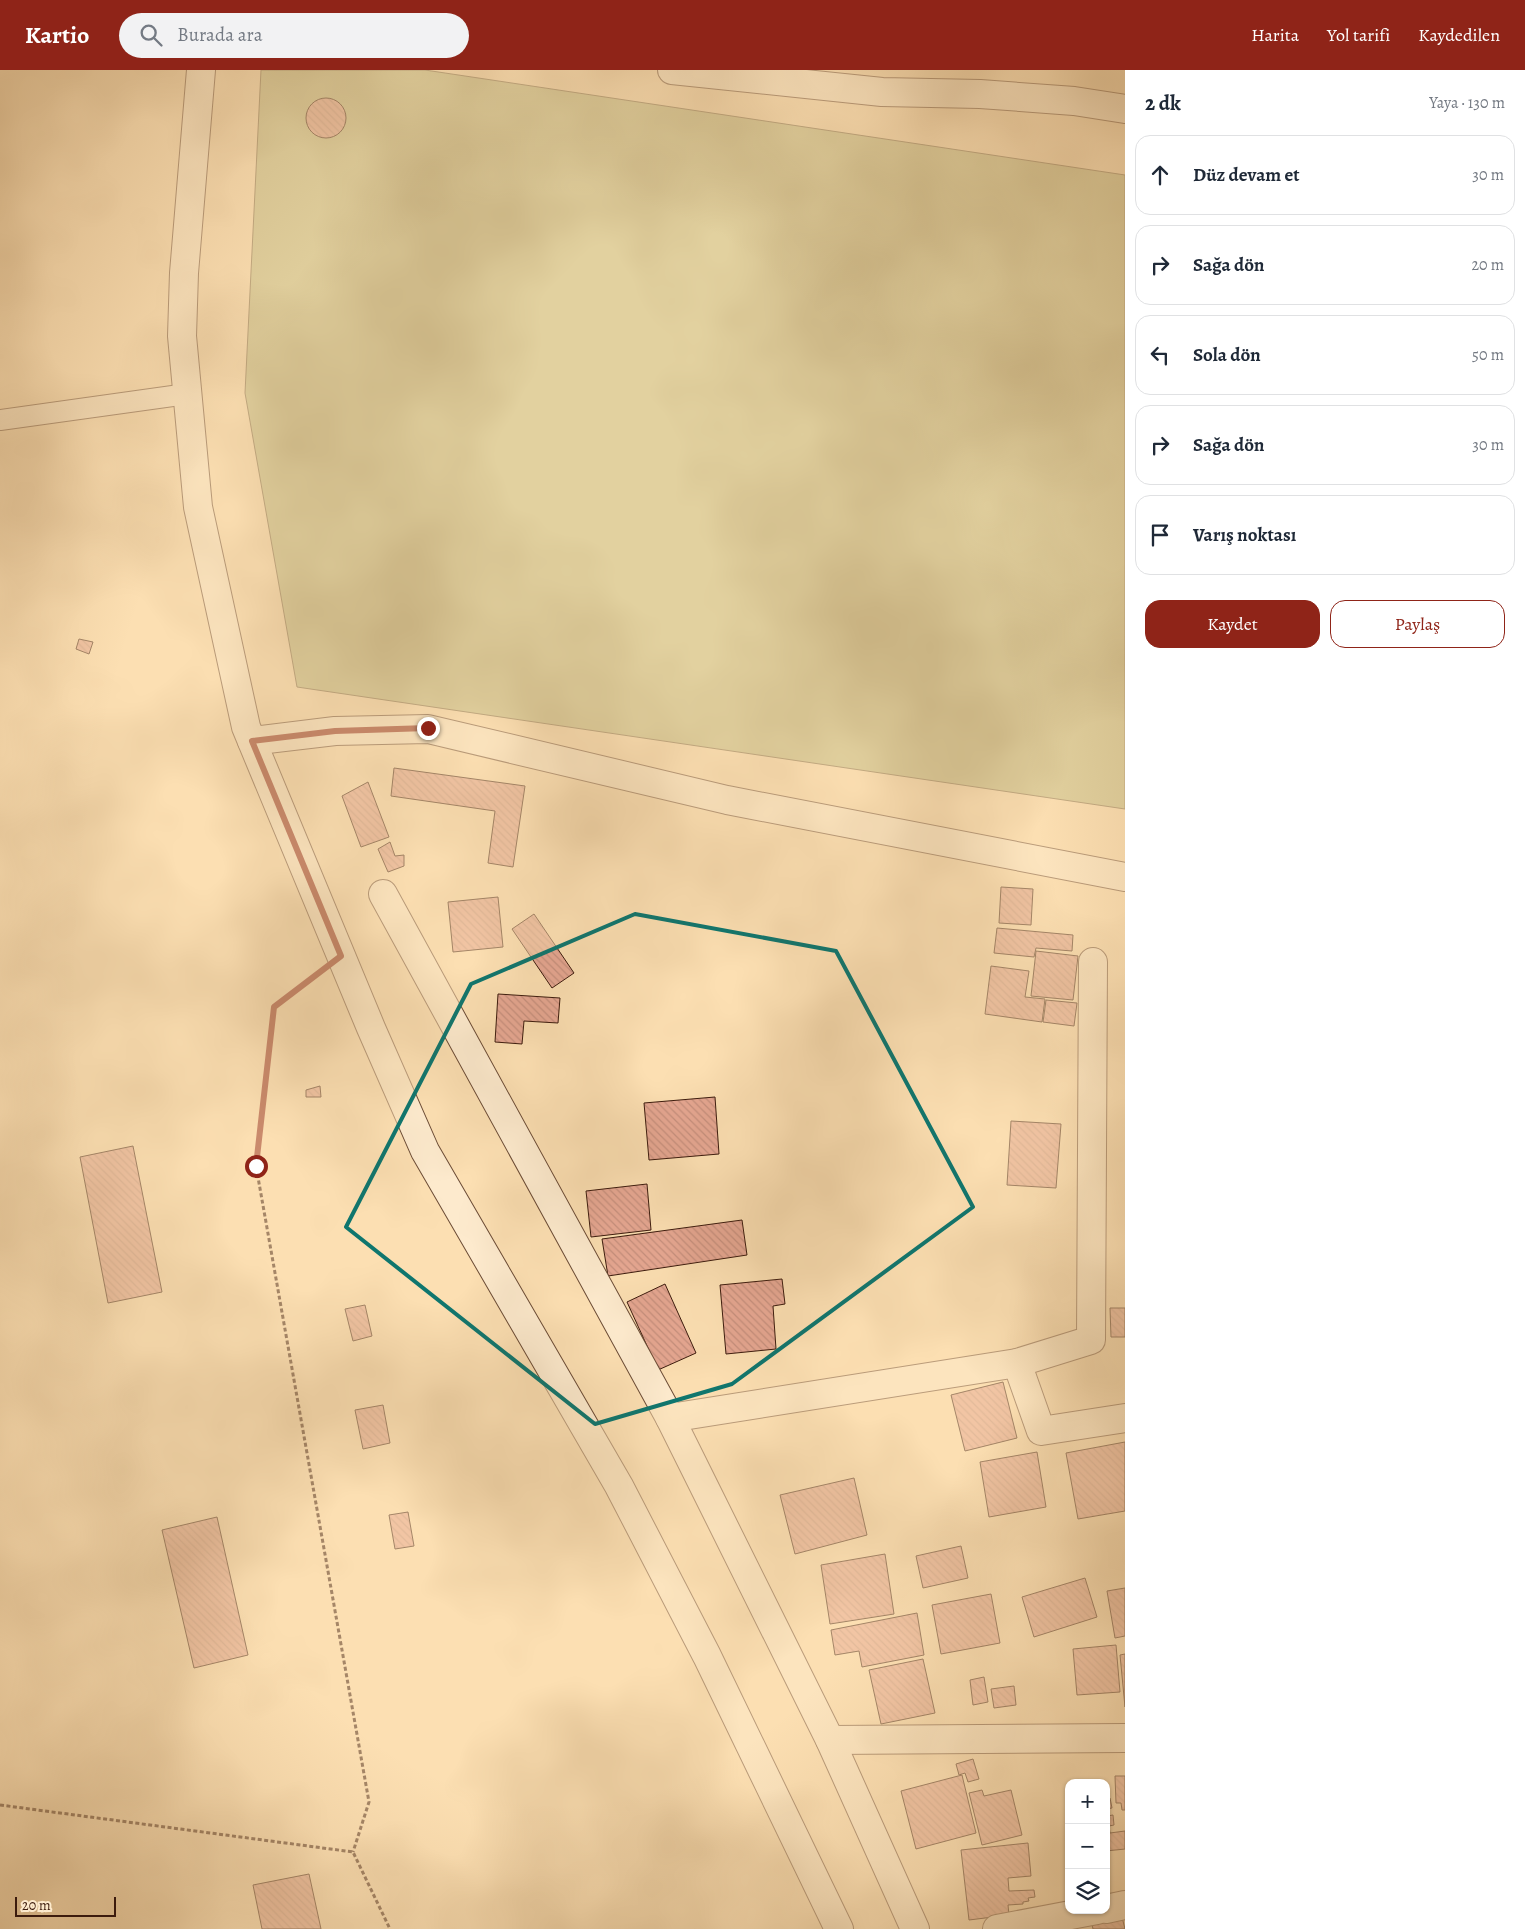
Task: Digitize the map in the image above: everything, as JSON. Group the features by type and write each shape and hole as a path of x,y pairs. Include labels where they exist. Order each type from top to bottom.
{"street":[{"path":"201,70 184,274 182,336 198,507 246,727 341,956 425,1151 619,1486 707,1656 839,1929"},
{"path":"672,70 882,92 989,94 1074,101 1125,109"},
{"path":"252,741 335,731 428,728 727,800 1125,877"},
{"path":"383,894 670,1418 830,1740 915,1929"},
{"path":"670,1418 1017,1363 1091,1340 1093,962"},
{"path":"1017,1363 1041,1431 1125,1418"},
{"path":"830,1740 1125,1738"},
{"path":"1110,1908 1125,1905"},
{"path":"997,1929 1076,1914"}],"lane":[{"path":"0,420 187,394"}],"path":[{"path":"341,956 274,1007 256,1166 370,1802 353,1852 390,1929"},
{"path":"0,1805 353,1852"}],"highlighted area":[{"path":"635,914 836,951 973,1207 732,1384 595,1424 346,1227 471,984"}],"shaded area":[{"path":"261,70 425,70 1125,175 1125,809 297,687 245,393"}],"building":[{"path":"330,98 337,101 343,107 346,118 345,126 337,135 330,138 322,138 315,135 307,126 306,114 309,107 318,99"},
{"path":"79,639 93,642 89,654 76,649"},
{"path":"394,768 525,786 513,867 488,863 495,811 391,796"},
{"path":"368,782 389,837 361,847 342,796"},
{"path":"390,842 395,856 404,855 404,866 388,872 378,849"},
{"path":"1001,887 1033,889 1031,925 999,923"},
{"path":"498,897 503,947 453,952 448,902"},
{"path":"534,914 574,973 552,988 512,929"},
{"path":"997,928 1073,935 1072,951 1036,948 1034,957 994,953"},
{"path":"1036,951 1078,956 1073,1000 1031,996"},
{"path":"991,966 1029,971 1025,997 1045,999 1042,1022 985,1014"},
{"path":"498,994 560,998 558,1023 524,1021 522,1044 495,1042"},
{"path":"1046,1000 1077,1003 1074,1026 1043,1022"},
{"path":"320,1086 321,1097 306,1097 306,1090"},
{"path":"715,1097 719,1154 649,1160 644,1103"},
{"path":"1011,1121 1061,1124 1056,1188 1007,1185"},
{"path":"133,1146 162,1292 108,1303 80,1157"},
{"path":"647,1184 651,1230 591,1237 586,1191"},
{"path":"742,1220 747,1255 608,1276 602,1239"},
{"path":"782,1279 785,1304 773,1306 776,1349 726,1354 720,1285"},
{"path":"665,1284 696,1353 658,1370 627,1302"},
{"path":"365,1305 372,1336 353,1341 345,1309"},
{"path":"1110,1308 1125,1308 1125,1337 1111,1337"},
{"path":"1003,1382 1017,1438 965,1451 951,1395"},
{"path":"383,1405 390,1443 363,1449 355,1410"},
{"path":"1125,1442 1125,1511 1078,1519 1066,1453"},
{"path":"1037,1452 1046,1507 989,1517 980,1462"},
{"path":"854,1478 867,1535 795,1554 780,1495"},
{"path":"408,1512 414,1546 395,1549 389,1515"},
{"path":"217,1517 248,1655 194,1668 162,1530"},
{"path":"961,1546 968,1578 923,1588 916,1556"},
{"path":"885,1554 894,1614 830,1624 821,1565"},
{"path":"1085,1578 1097,1617 1034,1637 1022,1597"},
{"path":"1125,1588 1125,1636 1115,1638 1107,1591"},
{"path":"991,1594 1000,1643 941,1654 932,1605"},
{"path":"917,1613 924,1655 862,1667 859,1651 835,1655 831,1630"},
{"path":"1116,1645 1120,1692 1077,1695 1073,1649"},
{"path":"1125,1654 1125,1707 1120,1655"},
{"path":"923,1659 935,1713 881,1724 869,1670"},
{"path":"984,1677 988,1702 973,1705 970,1680"},
{"path":"1014,1686 1016,1705 994,1708 991,1689"},
{"path":"973,1759 979,1779 968,1782 965,1773 959,1775 956,1764"},
{"path":"962,1775 976,1833 916,1849 901,1791"},
{"path":"1115,1776 1125,1776 1125,1810 1122,1810 1121,1803 1116,1803"},
{"path":"982,1790 984,1796 1011,1790 1022,1835 982,1845 969,1793"},
{"path":"1113,1815 1114,1825 1110,1826 1110,1816"},
{"path":"1125,1831 1125,1849 1110,1851 1110,1833"},
{"path":"1028,1843 1031,1876 1008,1878 1009,1891 1034,1890 1035,1897 1028,1898 1029,1901 1023,1902 1023,1904 1008,1905 1009,1915 969,1920 961,1850"},
{"path":"309,1874 321,1929 262,1929 253,1885"},
{"path":"1122,1917 1125,1929 1093,1929 1092,1925"}],"route":[{"path":"256,1166 274,1007 341,956 252,741 335,731 428,728"}]}
